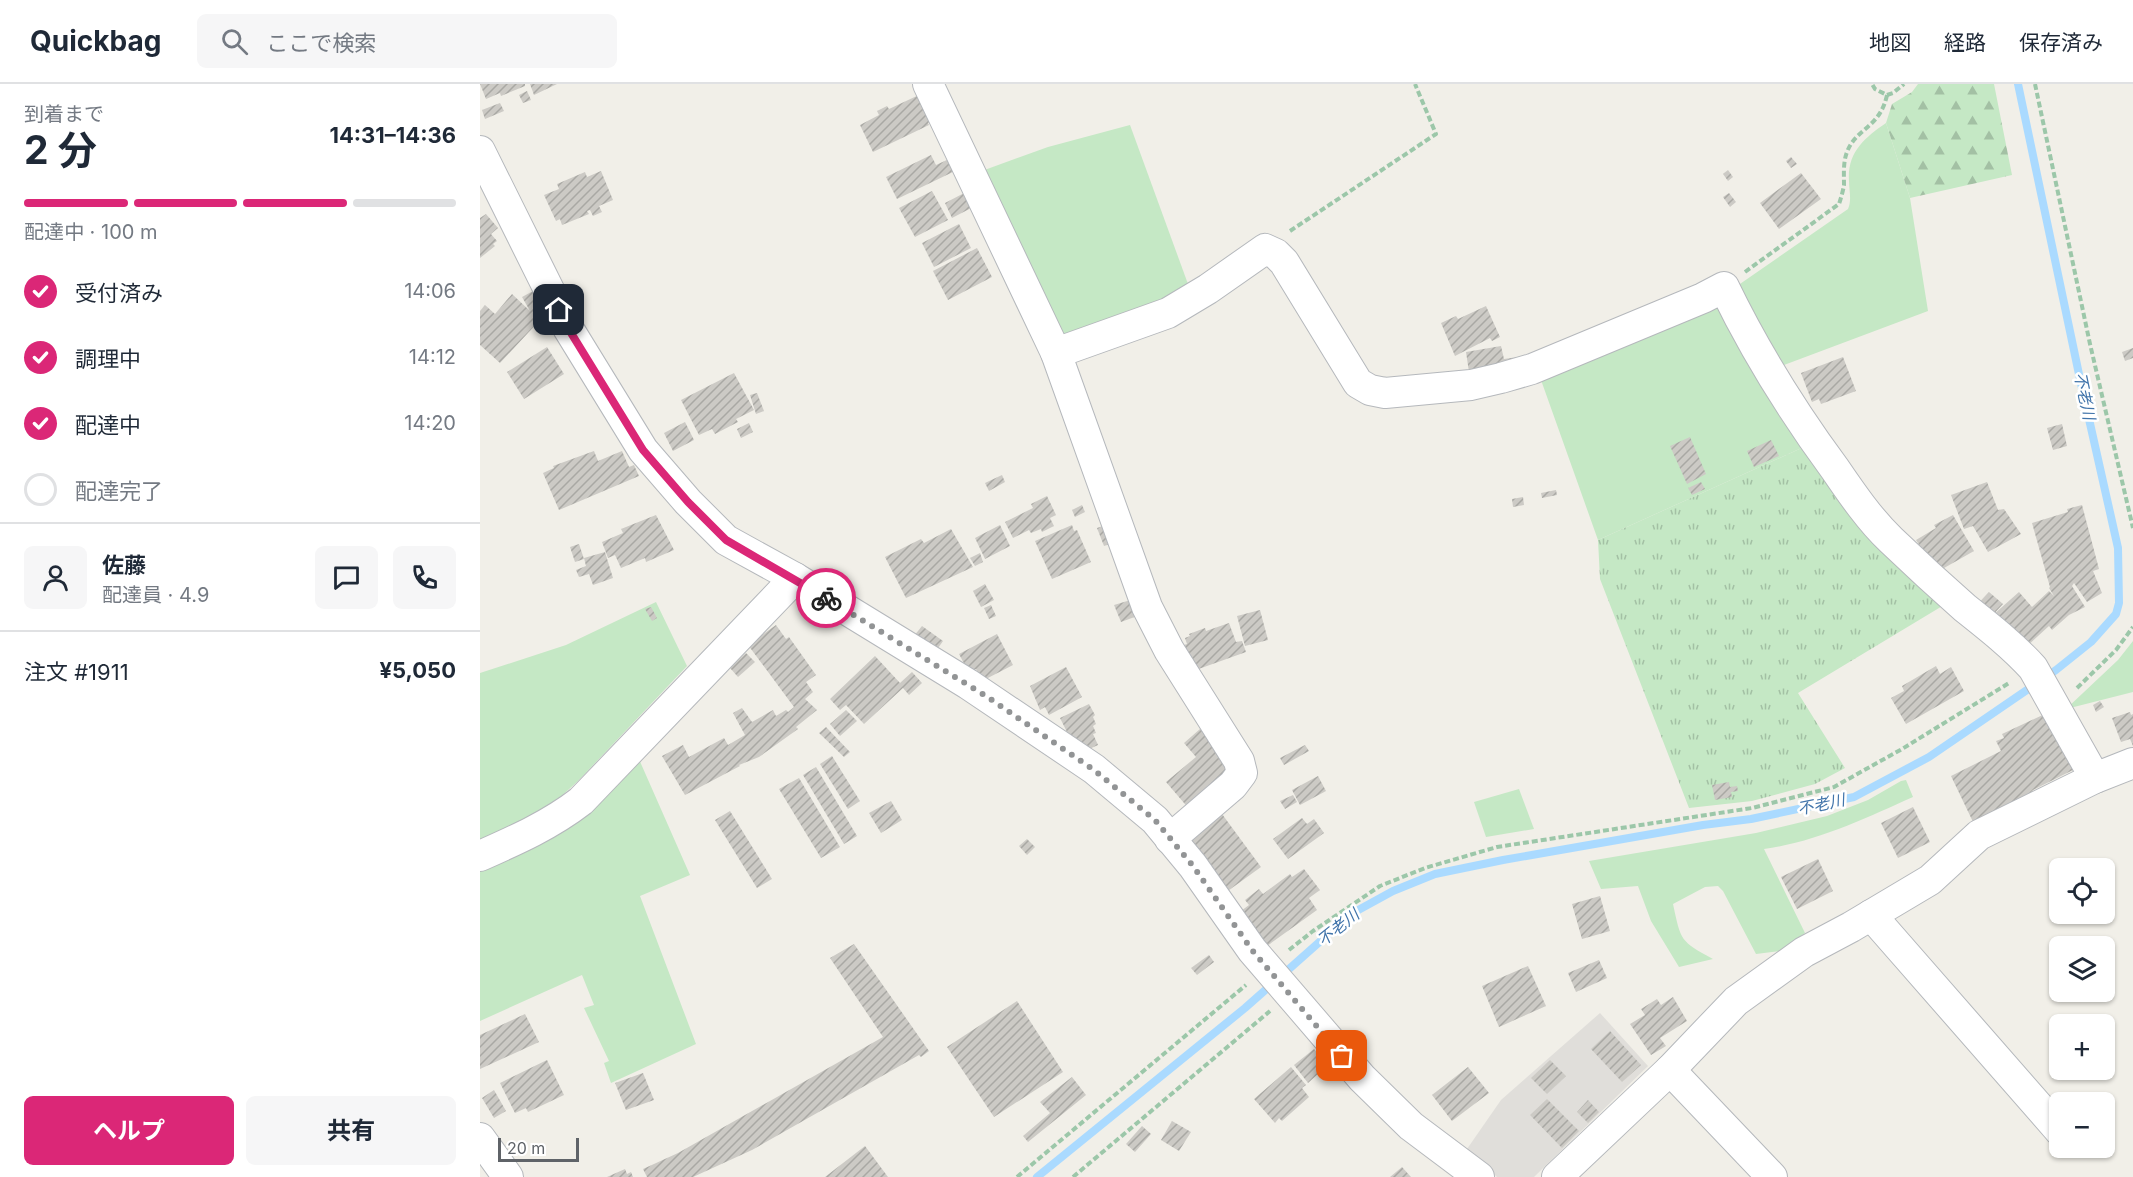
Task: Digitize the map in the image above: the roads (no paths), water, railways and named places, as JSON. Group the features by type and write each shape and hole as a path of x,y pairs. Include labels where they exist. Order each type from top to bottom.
{"street":[{"path":"928,84 1056,353 1147,607 1169,651 1239,760 1242,773 1233,785 1170,839"},
{"path":"480,151 487,184 568,328 643,450 688,502 726,540 795,578 968,684 1094,770 1155,820 1193,866 1267,968 1284,999 1402,1118 1479,1177"},
{"path":"1056,353 1168,313 1208,289 1265,249 1276,254 1284,262 1358,383 1370,390 1385,393 1471,385 1532,369 1692,303 1724,287 1809,434 1855,498 1889,539 2033,668 2095,778"},
{"path":"480,856 558,819 581,801 795,578"},
{"path":"1557,1177 1671,1070 1736,1001 1804,952 1930,880 1978,836 2095,778 2133,763"},
{"path":"1871,915 2049,1118"},
{"path":"1671,1070 1772,1177"},
{"path":"480,1138 508,1177"}],"waterway":[{"name":"不老川","path":"1037,1177 1245,1008 1351,914 1393,891 1435,874 1503,860 1703,825 1751,819 1854,797 1929,757 2056,670 2091,642 2116,614 2119,603 2118,548 2018,84"}]}
